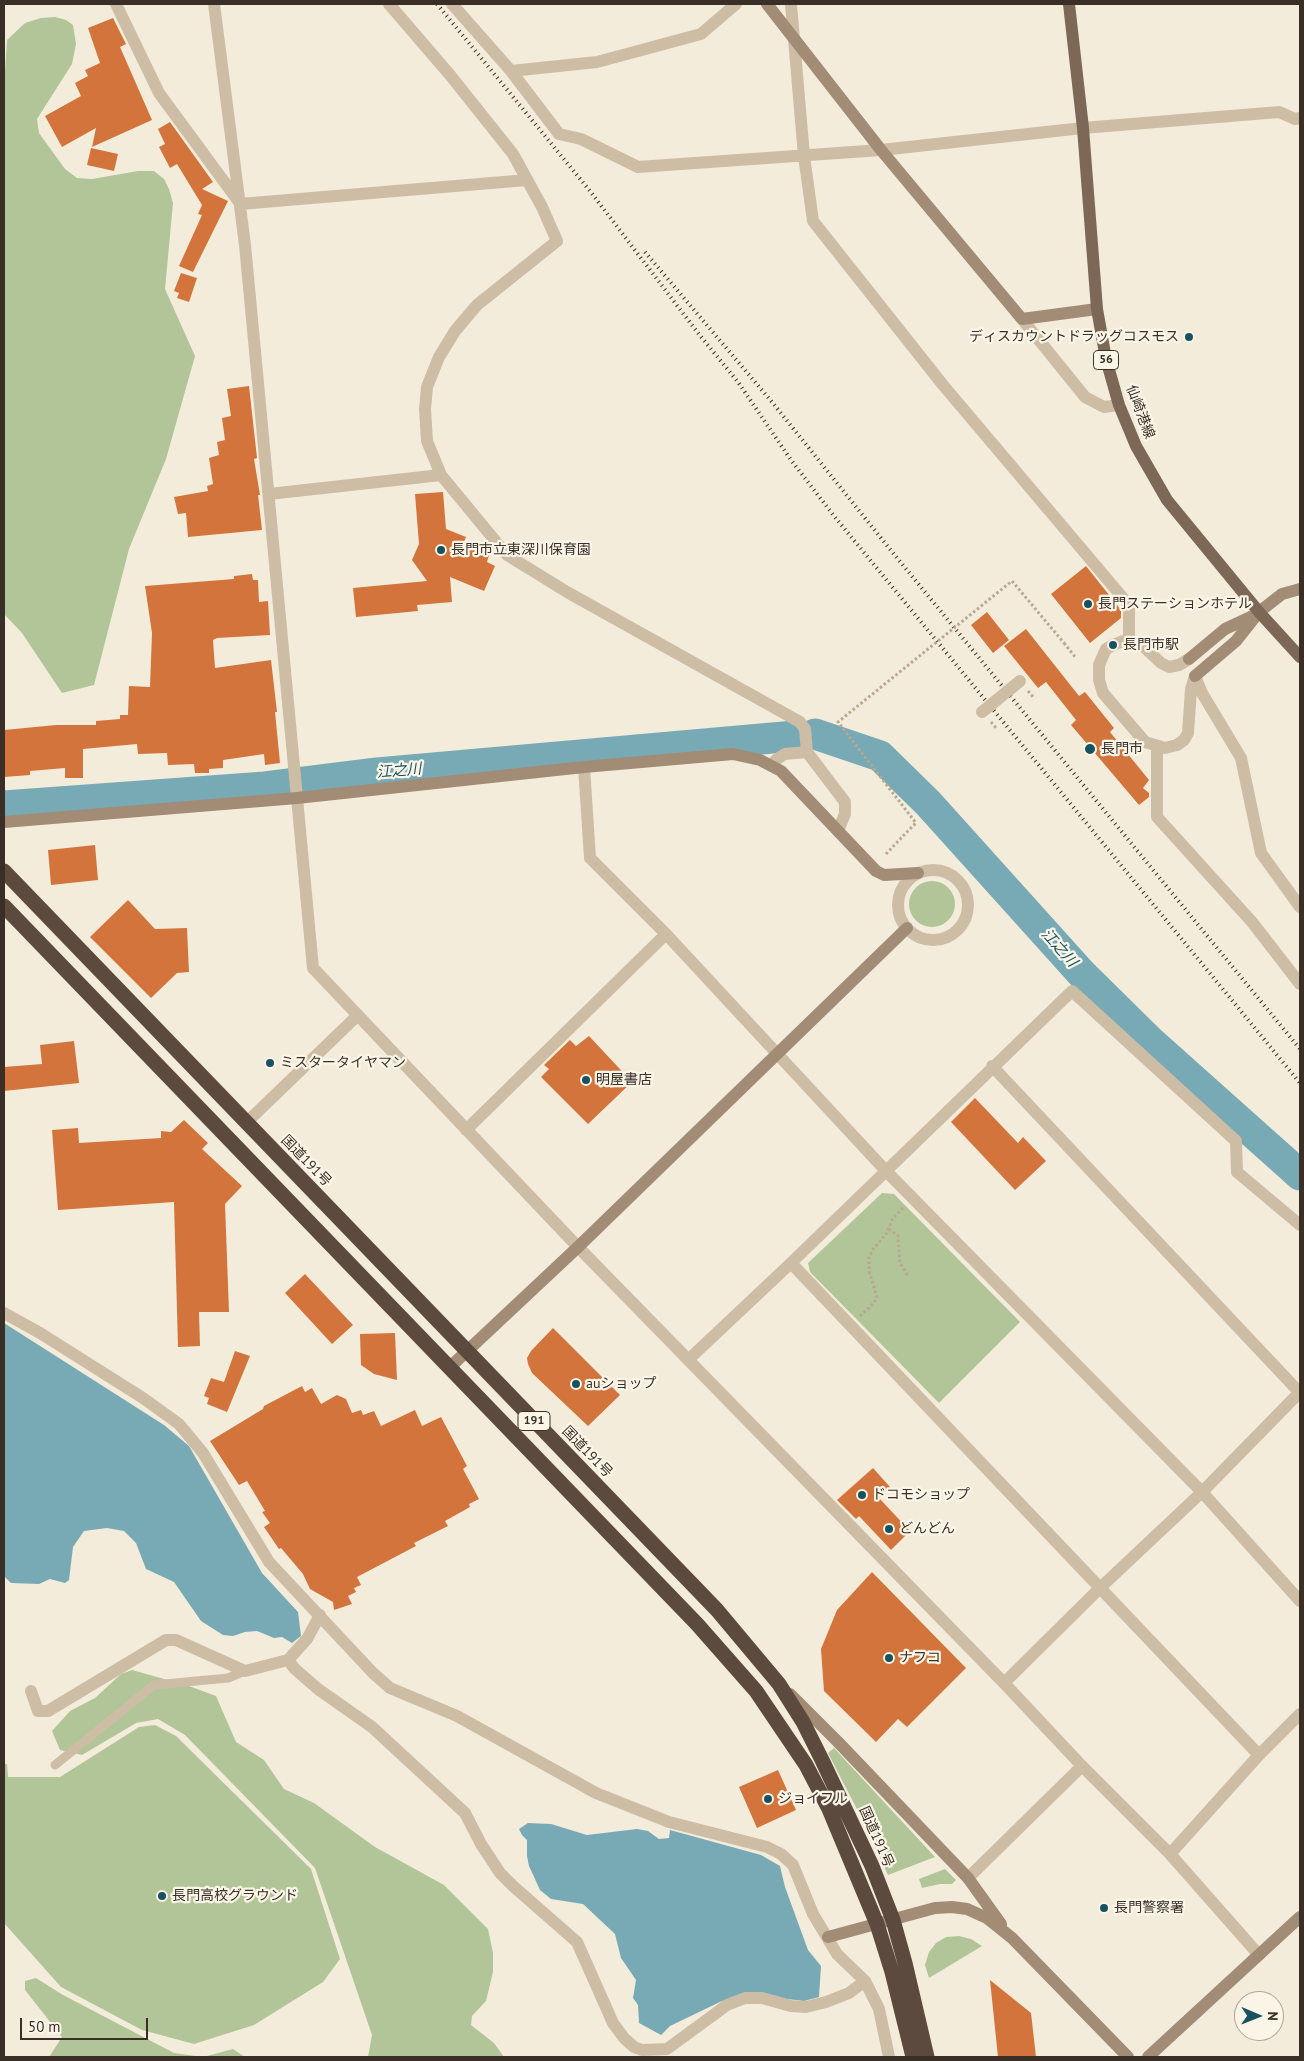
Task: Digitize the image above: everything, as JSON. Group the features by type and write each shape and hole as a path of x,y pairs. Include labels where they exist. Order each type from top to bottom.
{"highway":[{"name":"国道191号","path":"4,871 717,1610 779,1684 803,1722 843,1802 872,1866 893,1920 905,1963 926,2057"},
{"name":"191","path":"4,906 697,1624 756,1690 806,1765 825,1800 876,1924 892,1972 912,2057"}],"main road":[{"name":"仙崎港線","path":"1069,4 1083,128 1097,310 1106,359 1119,405 1136,446 1167,500 1300,657"}],"street":[{"path":"116,4 159,93 240,204"},
{"path":"214,4 240,204 313,968 578,1247 1004,1683 1082,1766 1170,1854 1259,1955"},
{"path":"388,4 450,75 513,154 557,241 478,306 456,332 439,358 427,387 425,409 427,441 441,475 507,555 567,592 800,722 805,729 807,752 845,802 845,814 838,831"},
{"path":"452,4 510,71 559,134 581,138 638,168 881,150 1083,128 1279,112 1295,119 1300,118"},
{"path":"510,71 597,62 701,34 736,4"},
{"path":"767,4 881,150 1086,397 1104,407 1119,405"},
{"path":"791,4 804,156 813,221 943,385 1129,605 1129,641"},
{"path":"240,204 527,180"},
{"path":"1022,319 1097,310"},
{"path":"269,494 441,475"},
{"path":"1260,612 1225,629 1179,665 1169,667 1161,663 1144,646 1129,641 1123,641 1106,649 1099,664 1099,680 1103,693 1145,742 1165,748 1177,745 1184,740 1188,733 1191,689 1195,676 1236,641 1260,612 1282,594 1300,589"},
{"path":"1195,676 1202,693 1241,758 1261,853 1300,907"},
{"path":"982,712 1020,680"},
{"path":"1157,747 1157,817 1252,922 1300,984"},
{"path":"771,765 777,758 785,754 807,752"},
{"path":"4,822 297,798 584,767 733,754 748,756 781,771 876,871 884,875 933,870 951,875 964,889 968,909 960,927 952,934 933,940 924,938 907,928 900,914 899,899 907,882 918,873"},
{"path":"584,767 590,858 666,934 886,1171 1202,1492 1300,1601"},
{"path":"449,1368 578,1247 907,928"},
{"path":"466,1130 666,934"},
{"path":"688,1360 1072,991 1236,1141 1238,1172 1300,1225"},
{"path":"247,1122 358,1015"},
{"path":"992,1066 1300,1392 1202,1492 1101,1587 1004,1683"},
{"path":"791,1263 1259,1755"},
{"path":"4,1313 40,1333 143,1398 179,1424 203,1453 269,1562 373,1674 390,1688 457,1716 596,1793 669,1822 767,1847 781,1854 793,1865 813,1914 837,1954 865,1981 879,2009 889,2057"},
{"path":"31,1690 38,1711 48,1711 166,1640 176,1640 245,1672 288,1660 307,1639 320,1615"},
{"path":"288,1660 318,1690 372,1727 465,1813 481,1844 500,1873 577,1942 613,2023 624,2038 634,2047 642,2050 667,2049 727,2006 745,1998 762,1998 791,2006 806,2007 849,1993 865,1981"},
{"path":"779,1684 838,1742 968,1878 1012,1938"},
{"path":"1170,1854 1259,1755 1300,1714"},
{"path":"968,1878 1082,1766"},
{"path":"828,1937 935,1908 952,1907 967,1909 987,1918 1012,1938 1128,2057"},
{"path":"1148,2057 1300,1917"}],"lane":[{"path":"55,1765 154,1685 228,1678 245,1672"}],"path":[{"path":"886,854 916,823 838,722 1012,581 1076,658"},
{"path":"850,1325 874,1303 877,1297 869,1271 869,1257 889,1229 889,1223 913,1198"},
{"path":"889,1229 898,1236 900,1263 908,1276"}],"green space":[{"path":"55,17 66,20 73,25 76,44 72,64 37,119 39,133 65,169 77,178 92,179 138,171 154,171 164,179 173,203 165,289 195,356 166,459 129,549 94,685 62,693 22,633 4,614 4,88 7,40 25,23 41,18"},
{"path":"937,881 941,882 951,891 954,895 954,913 945,923 937,927 927,927 919,923 910,913 909,899 913,891 923,882"},
{"path":"882,1193 894,1194 1020,1322 939,1403 810,1272 808,1263"},
{"path":"132,1670 189,1686 216,1696 236,1742 264,1760 284,1789 314,1803 375,1847 444,1885 488,1929 493,1953 493,1972 486,2001 472,2016 471,2025 494,2043 504,2057 368,2057 372,2035 315,1868 185,1735 158,1719 136,1723 82,1755 60,1750 52,1731 70,1711 95,1698 121,1674"},
{"name":"長門高校グラウンド","path":"155,1725 176,1736 311,1869 340,1959 323,1982 254,2025 194,2044 142,2030 61,1987 4,1923 4,1764 7,1764 8,1777 60,1777 139,1727"},
{"path":"834,1748 935,1857 888,1875 828,1753"},
{"path":"945,1869 956,1880 952,1884 940,1884 922,1888 919,1879"},
{"path":"959,1936 971,1939 982,1946 929,1978 925,1965 929,1952 936,1943 946,1937"},
{"path":"36,1978 63,1995 174,2053 203,2057 49,2057 62,2037 25,1990 25,1981"},
{"path":"233,2049 245,2057 203,2057"}],"water":[{"path":"4,1323 164,1425 189,1446 262,1573 298,1612 301,1636 292,1643 282,1637 274,1638 257,1631 233,1636 223,1635 201,1621 174,1582 146,1569 136,1543 124,1531 107,1528 84,1531 73,1547 69,1580 65,1583 50,1579 39,1584 11,1583 4,1576"},
{"path":"528,1823 551,1824 587,1835 637,1829 648,1831 659,1839 669,1838 670,1830 761,1855 780,1866 785,1887 808,1950 821,1966 819,1997 804,2001 787,1999 722,2001 670,2026 661,2035 639,2023 638,2005 633,1998 636,1980 621,1958 615,1934 583,1904 551,1899 540,1890 529,1866 527,1840 519,1829"}],"building":[{"path":"113,18 126,44 120,47 152,120 92,147 96,128 62,147 45,116 81,96 75,83 88,76 85,70 100,63 88,28"},
{"path":"170,122 213,182 202,189 228,201 193,272 179,266 202,215 198,214 202,205 177,164 170,168 159,147 165,144 158,129"},
{"path":"91,148 118,154 114,171 87,165"},
{"path":"181,273 197,278 189,302 177,298 179,293 174,291"},
{"path":"249,386 257,458 254,459 260,495 258,495 262,530 188,537 186,513 178,514 174,497 208,491 207,486 213,484 209,458 219,455 217,442 225,440 222,418 231,416 227,389"},
{"path":"443,492 446,529 466,537 463,544 489,555 487,562 495,566 484,591 450,577 452,602 417,605 418,611 356,617 353,588 427,581 412,560 419,544 415,494"},
{"name":"長門ステーションホテル","path":"1086,566 1121,610 1121,618 1090,643 1051,594"},
{"path":"252,574 253,580 258,580 259,602 268,601 270,635 217,638 213,640 215,668 271,660 280,763 265,765 264,754 223,760 223,768 209,769 209,773 195,773 194,764 168,765 167,753 138,754 137,744 83,749 83,778 65,778 65,768 30,771 30,775 4,777 4,730 56,725 96,725 96,721 120,719 120,715 128,715 129,686 150,687 152,633 145,586 234,579 234,576"},
{"path":"987,612 1009,640 993,653 971,625"},
{"path":"1026,629 1079,696 1085,692 1114,728 1110,732 1149,780 1143,788 1149,793 1149,797 1139,805 1071,725 1076,720 1046,682 1038,688 1004,646"},
{"path":"95,845 98,880 51,885 48,850"},
{"path":"128,900 155,929 187,928 189,972 177,973 151,998 90,937"},
{"name":"明屋書店","path":"589,1036 632,1082 588,1124 541,1077 549,1069 544,1065 570,1040 576,1046"},
{"path":"74,1041 79,1083 4,1091 4,1067 42,1064 40,1045"},
{"path":"975,1098 1018,1143 1023,1137 1046,1161 1015,1190 951,1122"},
{"path":"184,1120 208,1143 202,1149 242,1186 225,1204 229,1312 199,1312 200,1346 178,1347 174,1202 58,1210 52,1130 78,1128 79,1143 161,1138 161,1131 171,1132"},
{"path":"305,1274 353,1325 332,1344 285,1293"},
{"name":"auショップ","path":"553,1328 620,1395 588,1426 532,1373 528,1364 527,1358 531,1351"},
{"path":"395,1333 397,1380 374,1374 361,1365 360,1334"},
{"path":"235,1351 250,1356 227,1412 207,1404 209,1398 204,1396 211,1378 224,1382"},
{"path":"302,1386 305,1392 312,1388 321,1404 337,1395 346,1399 352,1413 361,1410 363,1415 374,1411 381,1426 415,1410 422,1426 441,1417 467,1466 463,1469 479,1499 469,1504 470,1507 445,1521 448,1526 414,1543 416,1546 357,1577 361,1585 354,1588 356,1592 348,1596 352,1604 334,1610 333,1602 310,1589 303,1574 281,1548 279,1549 264,1527 270,1523 262,1512 265,1511 247,1481 239,1485 210,1441 263,1409 264,1406"},
{"path":"873,1468 890,1487 879,1498 910,1531 891,1550 859,1516 856,1519 837,1500"},
{"name":"ナフコ","path":"872,1572 966,1668 907,1727 898,1719 876,1742 824,1691 821,1649 837,1610"},
{"name":"ジョイフル","path":"778,1770 796,1810 757,1828 739,1787"},
{"path":"990,1980 1031,2013 1036,2057 998,2057"}],"waterway":[{"name":"江之川","path":"815,734 880,756 928,803 1082,974 1150,1041 1300,1175"},
{"name":"江之川","path":"4,806 265,787 377,773 795,736"}],"railway":[{"path":"437,4 590,191 698,333 738,382 791,460 834,516 1300,1083"},
{"path":"645,252 772,402 893,553 1300,1049"}],"place":[{"name":"ディスカウントドラッグコスモス","path":"1189,337"},
{"name":"長門市立東深川保育園","path":"441,550"},
{"name":"長門ステーションホテル","path":"1088,604"},
{"name":"長門市駅","path":"1113,645"},
{"name":"長門市","path":"1090,749"},
{"name":"ミスタータイヤマン","path":"270,1063"},
{"name":"明屋書店","path":"586,1080"},
{"name":"auショップ","path":"576,1384"},
{"name":"ドコモショップ","path":"862,1495"},
{"name":"どんどん","path":"889,1529"},
{"name":"ナフコ","path":"889,1658"},
{"name":"ジョイフル","path":"768,1799"},
{"name":"長門高校グラウンド","path":"162,1896"},
{"name":"長門警察署","path":"1104,1908"}]}
